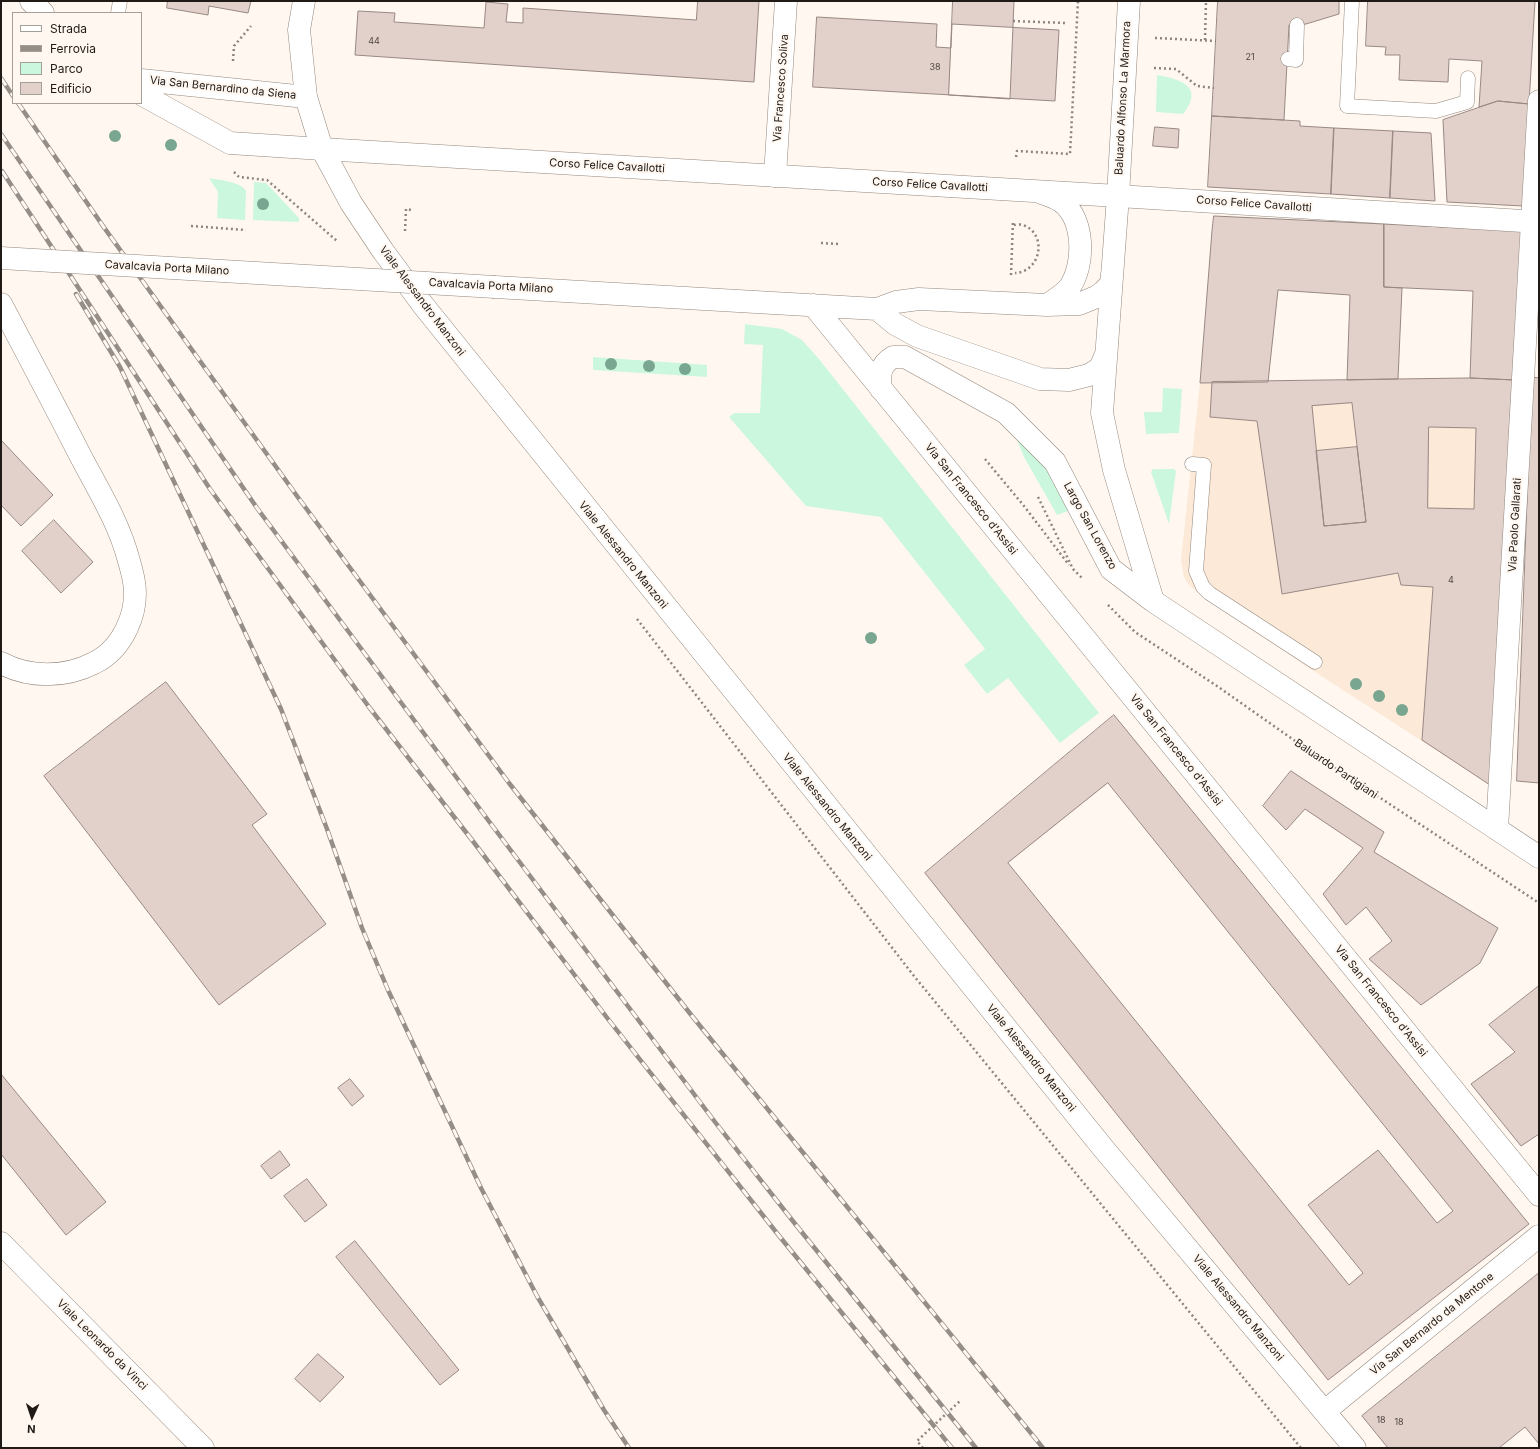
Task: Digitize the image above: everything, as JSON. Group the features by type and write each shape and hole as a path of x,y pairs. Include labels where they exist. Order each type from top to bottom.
{"main road":[{"path":"31,1 41,12"},
{"name":"Viale Alessandro Manzoni","path":"304,1 299,30 306,97 322,149 351,203 383,251 423,305 1103,1148 1355,1448"},
{"name":"Via Francesco Soliva","path":"775,176 786,1"},
{"name":"Baluardo Alfonso La Marmora","path":"1118,196 1129,1"},
{"name":"Via San Bernardino da Siena","path":"142,80 306,97"},
{"name":"Via San Bernardino da Siena","path":"142,95 230,143 322,149"},
{"name":"Via Paolo Gallarati","path":"1497,829 1536,222 1539,101"},
{"name":"Corso Felice Cavallotti","path":"322,149 1536,222"},
{"path":"1033,191 1048,195 1062,202 1071,212 1079,236 1079,260 1077,272 1068,288 1061,296 1047,305"},
{"path":"1118,196 1102,413 1114,470 1153,601 1539,857"},
{"name":"Cavalcavia Porta Milano","path":"1,258 813,305"},
{"path":"813,305 877,309 896,302 919,299 1070,305 1079,304 1103,292 1111,284 1112,274"},
{"path":"1,304 118,526 134,581 135,597 132,615 124,634 112,650 95,663 80,669 43,675 21,671 1,663"},
{"name":"Via San Francesco d'Assisi","path":"813,305 1539,1196"},
{"path":"1070,305 1095,315 1102,320 1108,329"},
{"path":"877,309 895,324 917,336 1040,379 1069,380 1089,375 1100,368 1106,354"},
{"name":"Largo San Lorenzo","path":"881,388 879,374 882,366 893,356 905,357 1006,413 1055,462 1111,569 1153,601"},
{"name":"Via San Bernardo da Mentone","path":"1325,1411 1539,1236"},
{"name":"Viale Leonardo da Vinci","path":"1,1242 203,1448"}],"lane":[{"path":"118,12 120,1"},
{"path":"1352,1 1346,106 1436,111 1467,102 1468,78"},
{"path":"1288,59 1296,60 1297,24"},
{"path":"1192,464 1204,465 1196,571 1203,587 1209,593 1316,662"}],"path":[{"path":"1016,157 1017,151 1070,154 1078,1"},
{"path":"1203,1 1206,5"},
{"path":"1205,40 1206,1"},
{"path":"1013,21 1065,23"},
{"path":"234,53 234,46 251,26"},
{"path":"1151,37 1216,41"},
{"path":"1150,67 1176,69 1197,86 1214,88"},
{"path":"239,178 267,180 337,241"},
{"path":"405,230 406,210 411,210"},
{"path":"402,222 406,220"},
{"path":"1013,220 1011,274 1017,273 1032,266 1039,252 1039,243 1036,236 1030,229 1023,225 1014,225"},
{"path":"191,226 246,230"},
{"path":"821,243 839,244"},
{"path":"985,459 1024,506 1072,569"},
{"path":"636,618 914,976 1301,1448"},
{"name":"Baluardo Partigiani","path":"1135,632 1217,686 1308,750 1539,903"},
{"path":"923,1448 917,1441 960,1401"}],"shaded area":[{"path":"1470,378 1515,380 1490,785 1312,670 1200,594 1189,585 1184,577 1181,560 1200,383"}],"green space":[{"path":"1157,75 1182,82 1191,91 1192,97 1183,114 1156,112"},
{"path":"209,178 235,183 244,188 246,191 245,220 217,218 218,192"},
{"path":"254,182 266,183 299,218 299,222 253,220"},
{"path":"745,324 782,329 802,340 819,359 1099,713 1060,743 1008,678 987,694 964,665 985,649 881,517 806,506 729,417 734,413 760,413 763,345 744,344"},
{"path":"593,357 707,365 707,377 593,370"},
{"path":"1163,388 1182,389 1179,433 1146,434 1144,412 1162,412"},
{"path":"1015,435 1036,456 1055,482 1068,511 1057,515 1024,457"},
{"path":"1153,469 1174,469 1176,471 1169,524 1151,472"}],"building":[{"path":"168,1 251,1 248,13 209,6 208,15 167,8"},
{"path":"698,1 759,1 754,82 355,55 358,11 395,13 394,22 484,28 486,2 508,4 506,22 523,23 523,8 696,20"},
{"path":"953,1 1014,1 1010,99 949,95"},
{"path":"1218,1 1339,1 1339,14 1306,24 1289,25 1284,120 1212,116"},
{"path":"1368,1 1535,1 1529,104 1498,101 1479,107 1482,61 1449,59 1448,82 1399,80 1400,55 1385,55 1386,47 1366,46"},
{"path":"817,17 937,24 936,47 951,48 952,24 1059,30 1055,101 813,87"},
{"path":"1498,101 1529,104 1523,206 1447,202 1443,120"},
{"path":"1212,116 1300,121 1300,126 1334,128 1331,194 1208,187"},
{"path":"1155,127 1179,129 1178,148 1153,146"},
{"path":"1334,128 1393,131 1390,198 1331,194"},
{"path":"1393,131 1431,133 1435,201 1390,198"},
{"path":"1214,216 1384,224 1384,287 1402,288 1398,379 1347,380 1350,295 1278,290 1268,382 1200,383"},
{"path":"1384,224 1522,231 1515,380 1470,378 1473,291 1384,287"},
{"path":"1532,377 1539,378 1539,783 1517,781"},
{"path":"1470,378 1515,380 1490,785 1422,740 1433,587 1401,585 1398,573 1282,594 1257,421 1210,417 1212,382","holes":["1352,403 1366,522 1324,526 1312,406","1429,427 1476,428 1474,509 1428,508"]},
{"path":"1,440 53,495 21,526 1,505"},
{"path":"1357,447 1366,522 1324,526 1316,451"},
{"path":"54,520 93,562 61,593 22,551"},
{"path":"166,682 267,814 252,825 326,924 219,1005 44,776"},
{"path":"1114,715 1529,1224 1328,1380 925,873","holes":["1108,783 1453,1211 1437,1223 1378,1150 1308,1205 1363,1273 1349,1285 1008,863"]},
{"path":"1291,771 1384,832 1374,852 1498,928 1480,963 1421,1005 1369,959 1392,941 1366,907 1346,925 1323,894 1363,848 1305,809 1286,830 1263,806"},
{"path":"1539,986 1539,1134 1521,1146 1471,1084 1515,1052 1489,1025"},
{"path":"1,1074 106,1202 66,1235 1,1154"},
{"path":"350,1079 364,1096 352,1106 338,1088"},
{"path":"280,1151 290,1165 271,1179 261,1166"},
{"path":"307,1179 327,1205 305,1222 284,1196"},
{"path":"355,1241 459,1370 440,1385 336,1257"},
{"path":"1539,1273 1539,1444 1525,1427 1499,1448 1388,1448 1362,1416"},
{"path":"318,1354 344,1377 320,1402 295,1379"}],"railway":[{"path":"1,78 12,94"},
{"path":"19,104 103,226 297,496 509,783 692,1016 1043,1448"},
{"path":"1,134 257,508 488,820 715,1122 976,1448"},
{"path":"2,171 210,489 369,707 608,1019 780,1237 952,1448"},
{"path":"76,294 120,367 281,709 327,829 362,928 388,990 481,1188 537,1296 604,1410 629,1448"}]}
